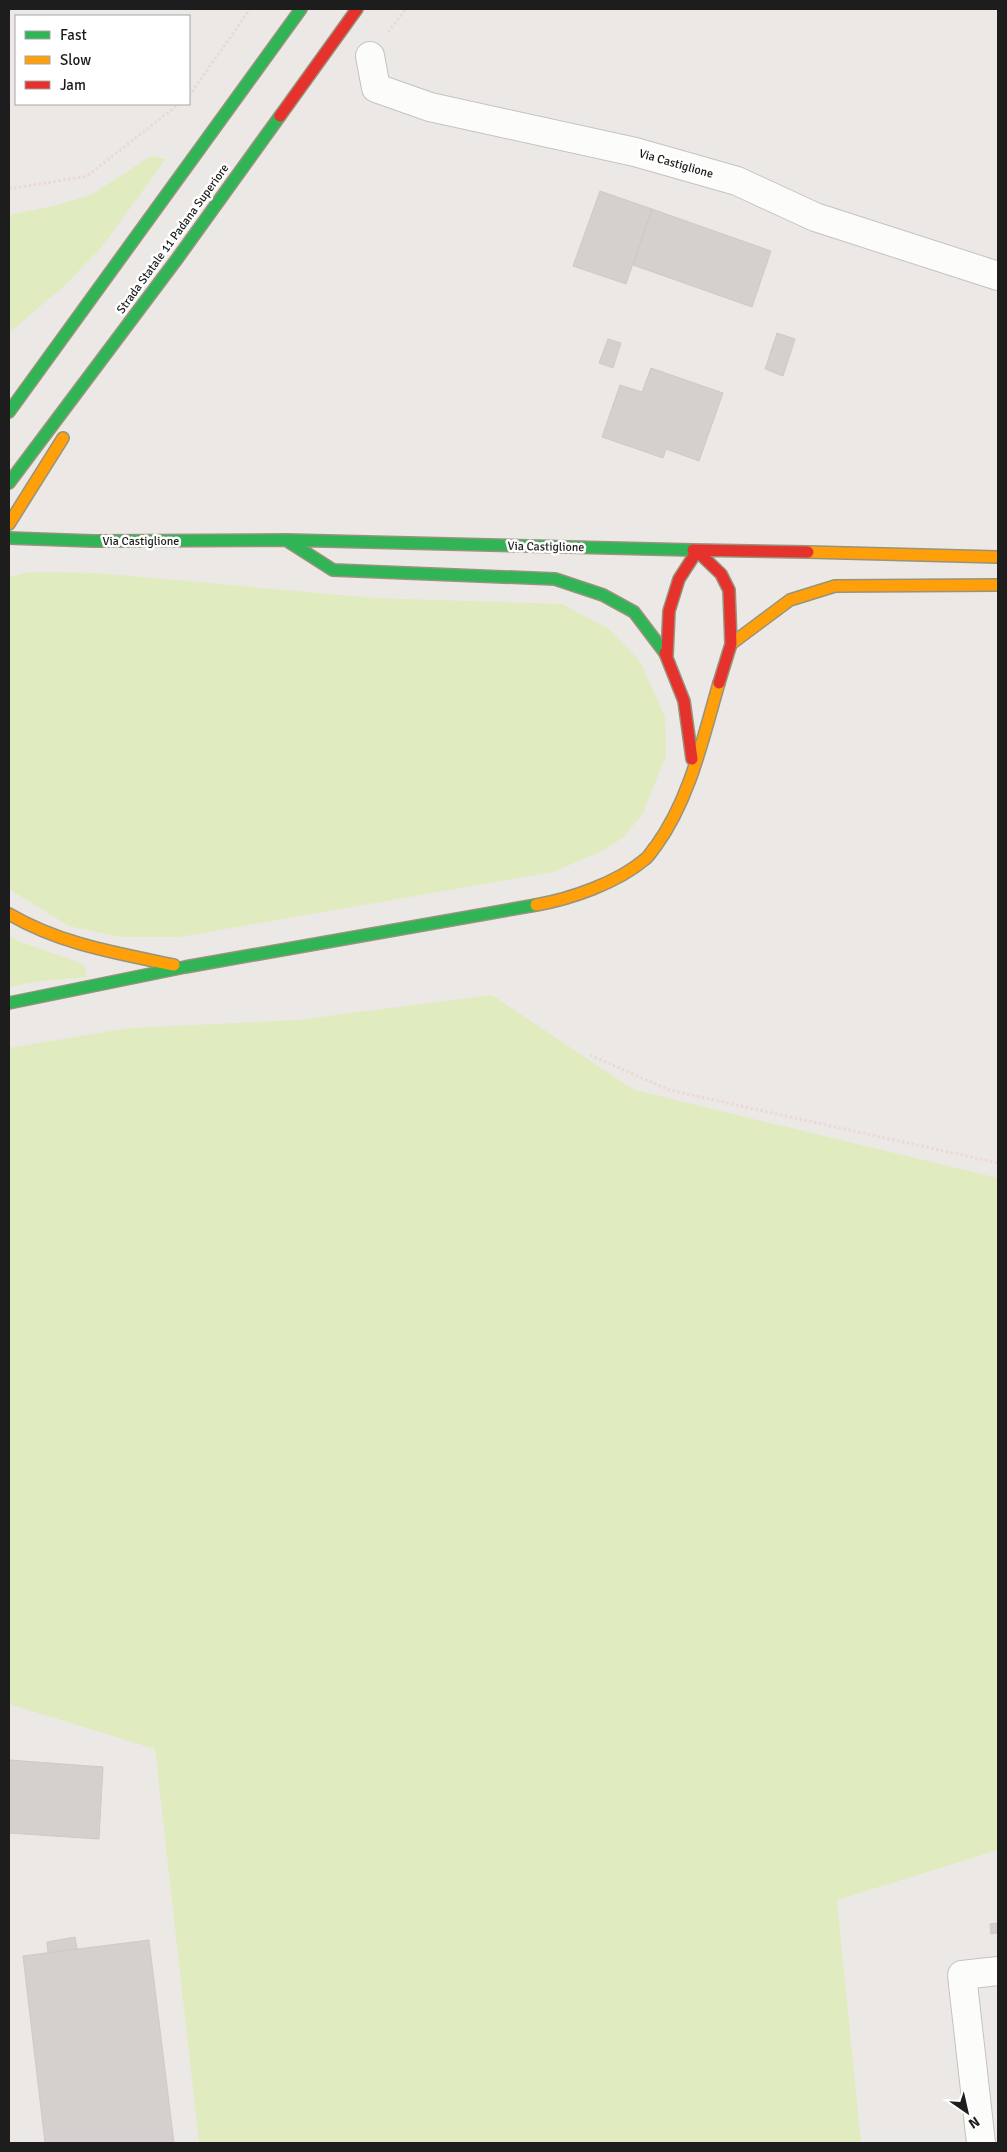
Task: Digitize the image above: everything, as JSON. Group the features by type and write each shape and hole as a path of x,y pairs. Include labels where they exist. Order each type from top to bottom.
{"main road":[{"path":"9,412 301,9"},
{"name":"Strada Statale 11 Padana Superiore","path":"9,483 177,259 357,9"},
{"path":"93,391 177,259"},
{"path":"9,524 72,424"},
{"name":"Via Castiglione","path":"9,538 93,541 286,540 998,557"},
{"path":"286,540 333,570 555,579 603,595 634,612 667,656 684,701 694,768"},
{"path":"9,1003 185,967 561,901 614,879 645,860 669,828 694,768 731,644 729,590 721,574 697,551 679,579 669,611 667,656"},
{"path":"731,644 790,600 835,586 998,585"},
{"path":"9,914 26,925 73,944 185,967"}],"street":[{"name":"Via Castiglione","path":"370,56 376,88 430,107 635,152 737,181 815,217 998,276"},
{"path":"981,2143 962,1975 998,1971"}],"path":[{"path":"190,95 250,9"},
{"path":"9,189 86,176 177,105"},
{"path":"590,1054 670,1090 998,1163"}],"green space":[{"path":"151,156 166,159 100,249 64,286 9,333 9,215 57,205 91,195"},
{"path":"30,572 97,573 374,598 562,604 609,629 640,661 665,717 666,756 643,813 624,837 600,852 553,872 180,937 120,937 69,926 9,889 9,577"},
{"path":"9,935 18,941 84,964 87,977 40,981 9,987"},
{"path":"492,995 634,1090 998,1178 998,1850 837,1900 861,2143 199,2143 155,1749 9,1704 9,1048 129,1028 297,1020"}],"building":[{"path":"600,191 652,209 626,284 573,266"},
{"path":"652,209 771,251 752,307 633,265"},
{"path":"777,333 795,339 783,376 765,369"},
{"path":"608,339 621,343 613,368 599,363"},
{"path":"651,368 723,393 699,461 666,449 663,458 602,437 620,385 642,392"},
{"path":"9,1760 103,1767 99,1839 9,1833"},
{"path":"998,1923 998,1933 991,1934 990,1924"},
{"path":"75,1937 77,1949 48,1953 47,1942"},
{"path":"149,1940 174,2143 45,2143 23,1956"}],"traffic: fast":[{"path":"9,412 301,9"},
{"path":"9,483 177,259 280,116"},
{"path":"9,538 93,541 286,540 693,550"},
{"path":"286,540 333,570 555,579 603,595 634,612 665,653"},
{"path":"9,1003 185,967 536,905"}],"traffic: slow":[{"path":"9,524 63,438"},
{"path":"808,552 998,557"},
{"path":"731,644 790,600 835,586 998,585"},
{"path":"536,905 563,899 593,889 621,876 646,859 668,828 687,788 719,683"},
{"path":"9,914 48,933 68,940 110,952 174,965"}],"traffic: jam":[{"path":"280,116 357,9"},
{"path":"693,550 808,552"},
{"path":"667,656 669,611 679,579 697,551 721,574 729,590 731,644 719,683"},
{"path":"665,653 684,701 692,759"}]}
